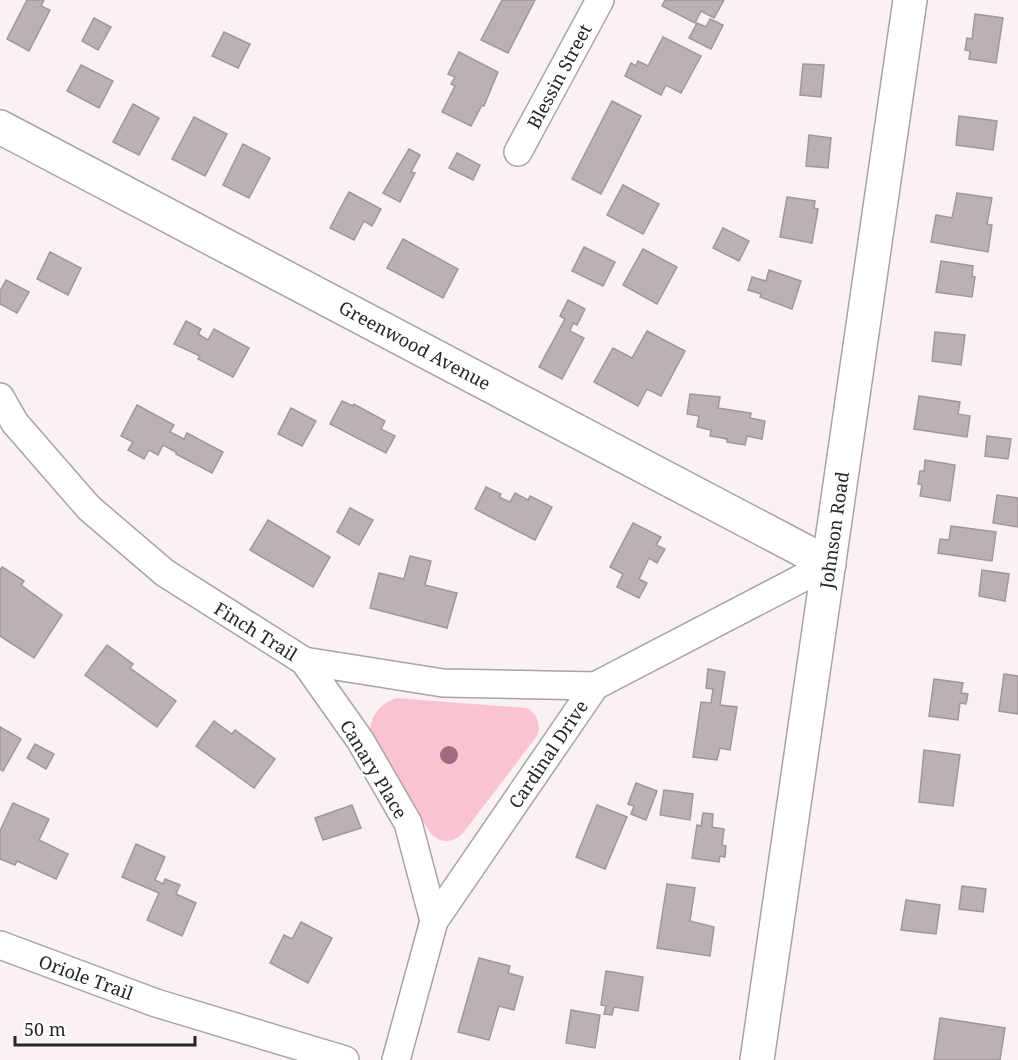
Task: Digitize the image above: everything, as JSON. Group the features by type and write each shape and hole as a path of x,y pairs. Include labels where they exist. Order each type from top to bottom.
{"main road":[{"name":"Johnson Road","path":"757,1060 910,0"},
{"name":"Greenwood Avenue","path":"0,127 829,564"}],"street":[{"name":"Blessin Street","path":"518,152 600,0"},
{"name":"Finch Trail","path":"0,397 15,423 89,508 165,573 304,661 443,683 595,686"},
{"name":"Cardinal Drive","path":"396,1060 434,921 595,686 829,564"},
{"name":"Canary Place","path":"304,661 360,740 408,823 434,921"},
{"name":"Oriole Trail","path":"0,945 156,1003 345,1060"}],"shaded area":[{"path":"396,698 527,708 538,720 537,736 463,833 455,839 443,841 431,834 371,741 371,726 375,714 389,701"}],"building":[{"path":"27,0 44,0 41,6 50,10 29,51 7,39"},
{"path":"502,0 535,0 508,53 481,40"},
{"path":"665,0 724,0 714,18 701,11 695,23 662,6"},
{"path":"975,14 1003,18 996,63 969,59 970,51 965,50 967,38 972,39"},
{"path":"94,18 111,27 98,50 82,41"},
{"path":"710,19 723,25 711,49 689,38 697,23 706,27"},
{"path":"224,32 250,44 238,68 212,56"},
{"path":"663,37 701,56 681,93 666,85 661,95 625,76 631,63 636,66 638,61 648,66"},
{"path":"459,52 498,72 484,106 482,105 471,126 442,112 455,86 451,84 455,77 448,74"},
{"path":"803,64 824,65 821,97 800,95"},
{"path":"81,65 113,81 99,108 67,91"},
{"path":"612,101 641,116 601,194 572,179"},
{"path":"133,104 159,118 139,155 113,142"},
{"path":"959,116 997,121 993,150 956,145"},
{"path":"194,117 227,134 205,176 172,159"},
{"path":"809,135 831,138 828,168 806,166"},
{"path":"243,144 270,158 249,198 223,185"},
{"path":"409,149 420,155 411,172 415,173 400,202 383,193"},
{"path":"457,153 480,165 473,180 449,168"},
{"path":"623,185 659,204 643,234 607,215"},
{"path":"349,192 381,209 372,226 364,221 354,240 330,228"},
{"path":"957,193 992,198 987,224 992,225 988,252 931,242 936,215 952,218"},
{"path":"787,197 815,201 814,208 818,209 812,243 780,237"},
{"path":"723,228 749,241 739,261 713,248"},
{"path":"403,239 458,269 443,298 387,268"},
{"path":"584,247 615,262 603,286 572,271"},
{"path":"643,249 677,267 657,304 623,285"},
{"path":"50,252 81,268 68,295 37,279"},
{"path":"941,261 973,266 972,276 975,277 972,297 936,292"},
{"path":"769,270 801,281 792,309 748,290 752,277 766,281"},
{"path":"6,280 29,292 17,313 0,304 0,291"},
{"path":"568,300 585,309 577,325 573,323 570,331 584,338 562,379 539,367 565,319 560,316"},
{"path":"186,321 201,329 198,334 208,340 214,329 249,348 233,377 198,359 200,356 174,344"},
{"path":"647,331 685,351 661,396 647,389 638,406 594,382 613,348 632,358"},
{"path":"935,332 965,335 961,365 932,361"},
{"path":"690,394 720,397 718,408 751,413 750,418 765,421 762,439 747,436 745,445 710,436 711,430 697,427 699,416 687,414"},
{"path":"919,396 960,402 958,414 970,416 967,437 914,429"},
{"path":"342,401 353,406 354,404 385,421 381,429 395,436 386,453 330,424"},
{"path":"137,405 174,425 170,432 184,439 187,433 223,452 212,473 163,445 158,455 149,450 144,459 128,450 133,442 121,436"},
{"path":"291,408 316,421 302,446 278,434"},
{"path":"987,436 1011,439 1008,459 985,456"},
{"path":"925,460 955,465 950,501 920,496 922,485 918,484 920,471 924,471"},
{"path":"486,487 501,494 499,497 510,502 515,493 528,500 530,496 552,507 535,540 475,509"},
{"path":"997,495 1018,498 1018,527 993,523"},
{"path":"350,508 373,520 359,545 337,532"},
{"path":"268,520 330,557 313,587 250,550"},
{"path":"633,523 661,537 656,545 665,549 657,563 649,558 639,579 647,583 639,598 617,587 623,574 610,567"},
{"path":"951,526 996,532 992,561 938,553 940,539 949,540"},
{"path":"410,556 431,561 425,585 457,593 447,628 370,608 379,573 404,579"},
{"path":"2,567 24,581 21,585 62,615 34,658 0,636 0,570"},
{"path":"982,570 1009,574 1005,601 979,596"},
{"path":"107,645 133,664 130,668 176,701 157,727 85,675"},
{"path":"708,669 725,672 720,705 737,707 730,750 720,748 717,760 693,757 701,702 711,703 713,689 706,688"},
{"path":"1004,674 1018,676 1018,714 999,711"},
{"path":"934,679 963,683 961,693 968,694 966,704 960,703 958,720 929,716"},
{"path":"214,721 232,734 235,730 275,759 254,788 196,746"},
{"path":"0,727 21,739 3,771 0,769"},
{"path":"35,744 54,754 46,769 27,758"},
{"path":"924,750 960,755 953,806 919,802"},
{"path":"636,783 657,791 646,820 631,814 634,806 628,804"},
{"path":"664,790 693,794 690,820 660,815"},
{"path":"13,803 49,819 39,840 68,854 56,879 17,861 15,865 0,859 0,831"},
{"path":"352,805 361,828 323,840 315,818"},
{"path":"597,805 627,817 605,869 576,857"},
{"path":"703,813 713,814 712,827 724,829 722,845 726,846 725,857 720,856 719,862 692,858 697,825 701,826"},
{"path":"136,844 165,857 155,880 163,884 165,879 180,885 176,894 196,903 182,936 147,920 159,893 122,877"},
{"path":"667,884 695,888 690,921 714,927 710,956 657,948"},
{"path":"962,886 986,889 983,912 959,909"},
{"path":"906,900 940,905 936,934 901,930"},
{"path":"301,922 332,938 308,983 270,963 284,935 292,939"},
{"path":"479,958 510,966 508,973 523,977 514,1010 499,1006 489,1040 458,1032"},
{"path":"606,971 643,977 638,1011 614,1007 612,1015 604,1014 606,1006 601,1005"},
{"path":"571,1010 600,1015 595,1048 566,1043"},
{"path":"940,1018 1005,1028 1000,1060 934,1060"}]}
